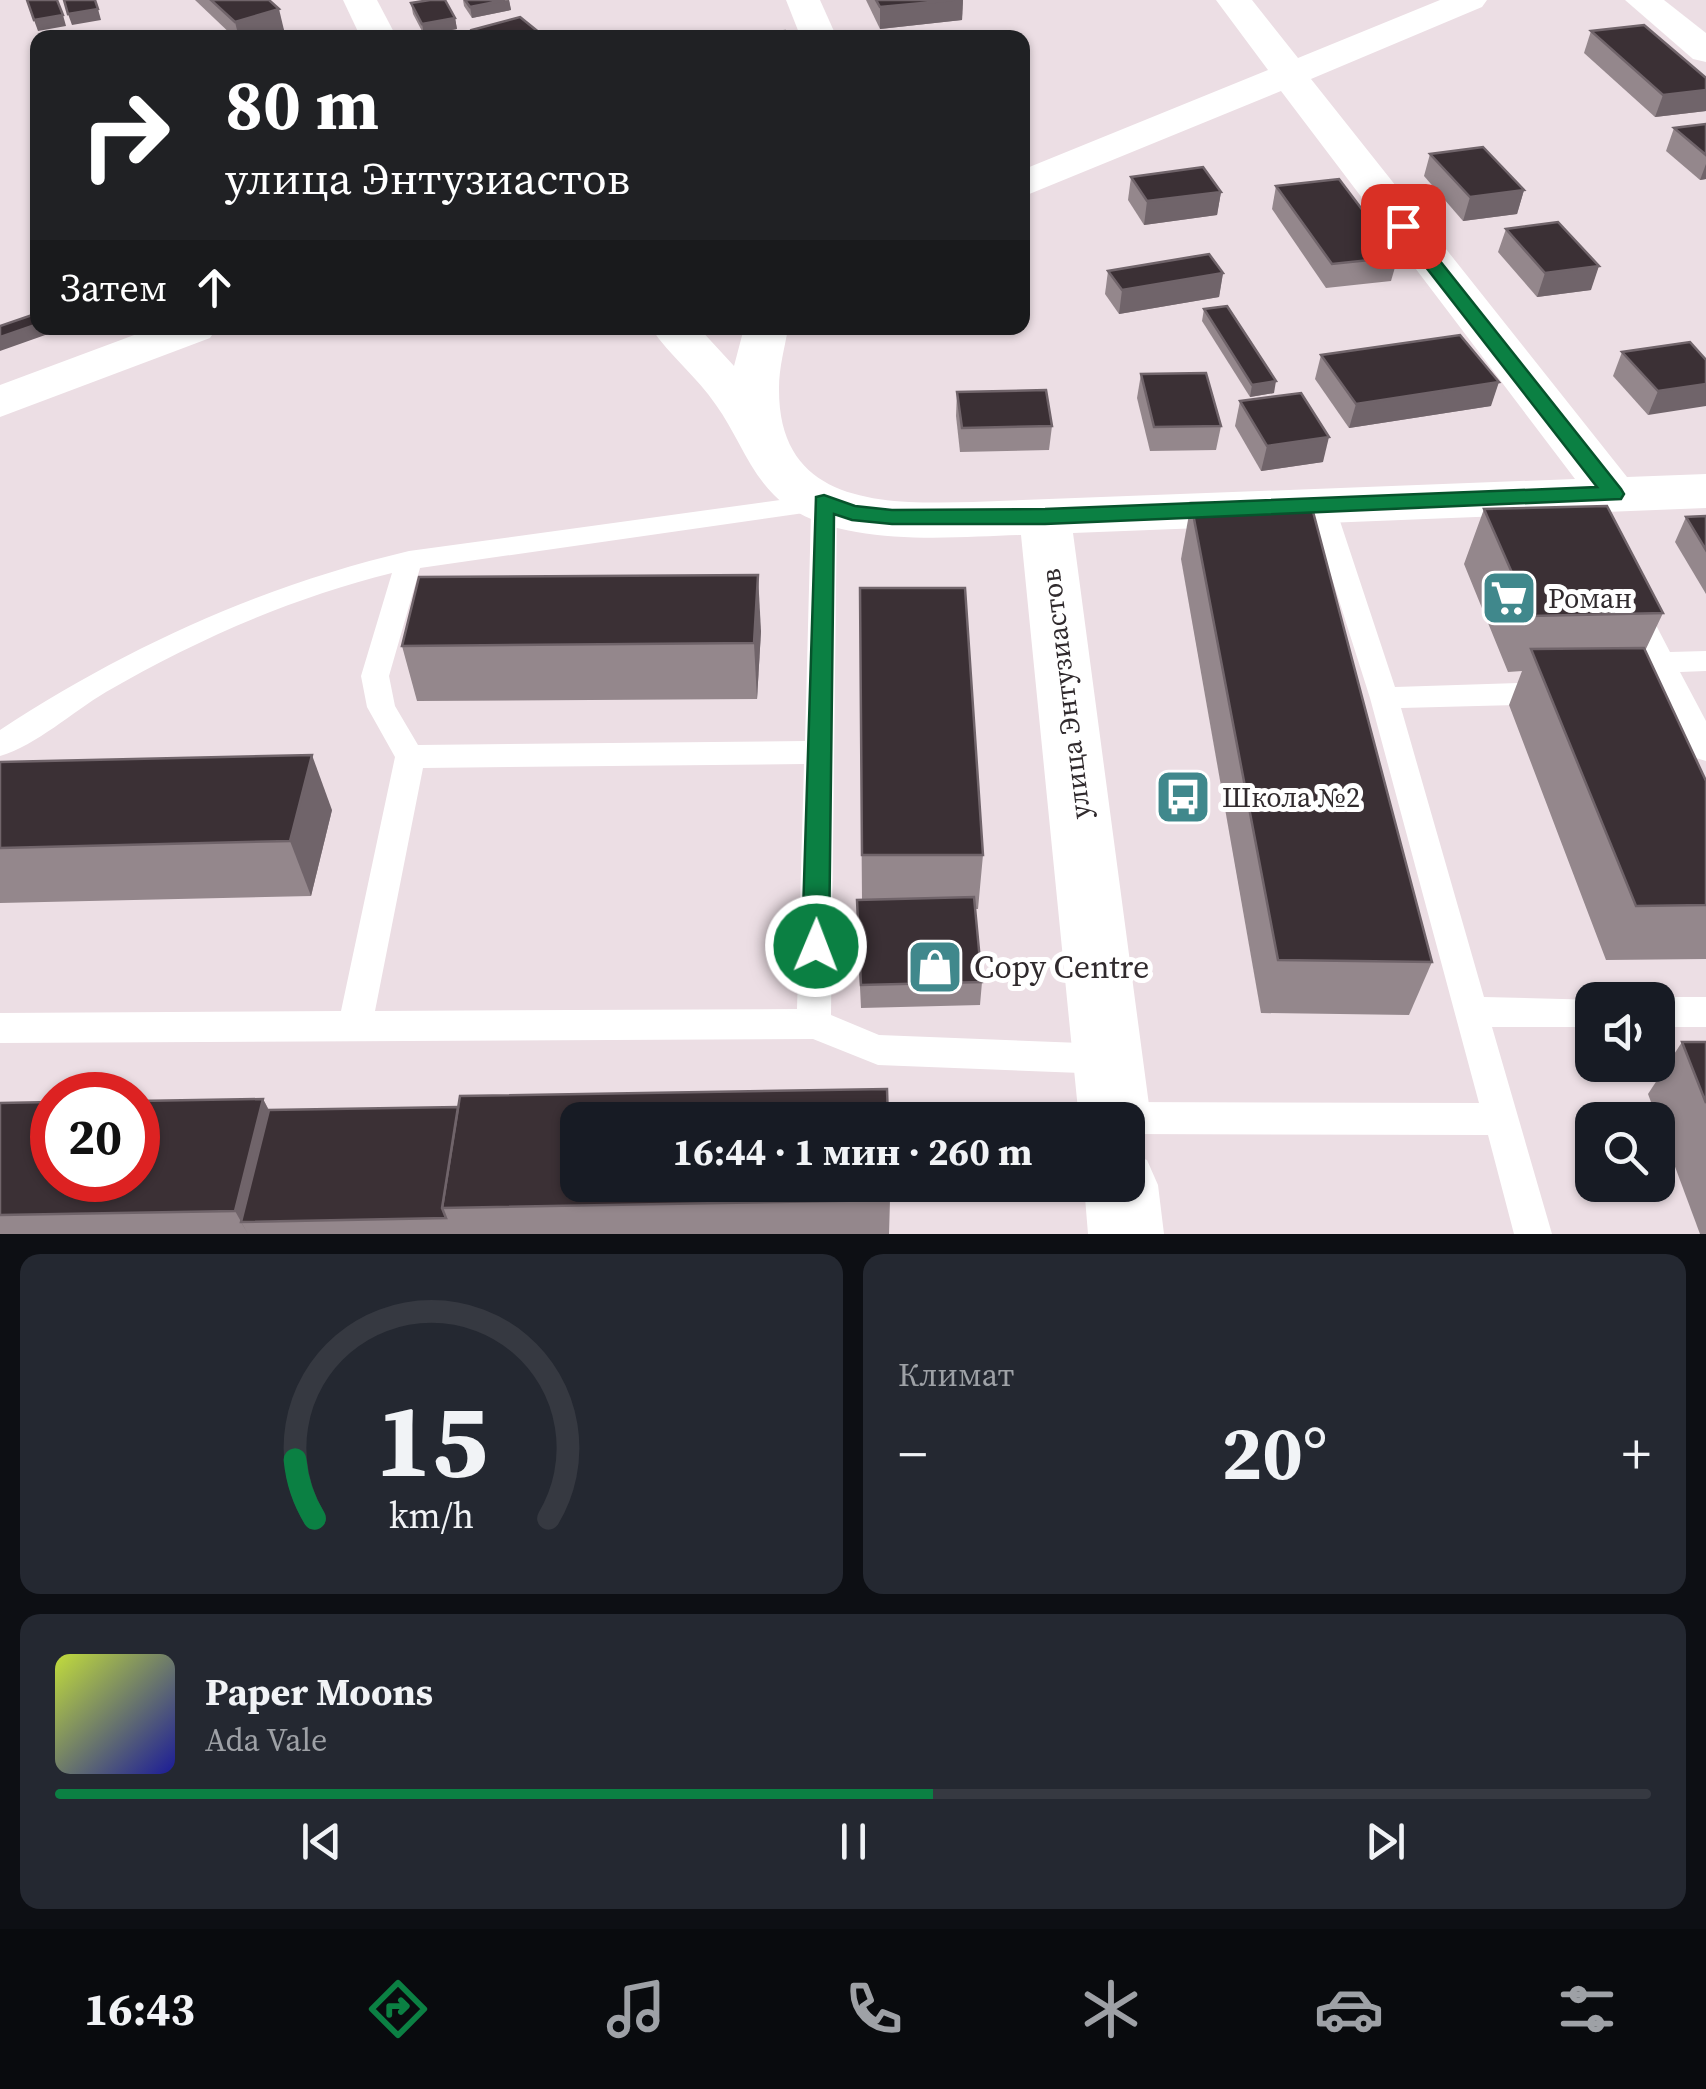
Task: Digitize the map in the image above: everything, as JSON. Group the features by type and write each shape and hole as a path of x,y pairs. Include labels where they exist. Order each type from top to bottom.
{"street":[{"path":"360,0 375,30"},
{"path":"803,0 816,30"},
{"path":"1233,0 1272,46 1310,107 1593,506"},
{"path":"1030,182 1470,0"},
{"path":"1642,0 1706,52"},
{"path":"0,402 176,335"},
{"path":"680,335 730,390 757,429 773,464 791,484 852,513 892,517 1045,516 1322,506 1593,506 1706,491"},
{"path":"757,429 755,361 764,335"},
{"name":"улица Энтузиастов","path":"1045,516 1113,1102"},
{"name":"улица Энтузиастов","path":"1123,1202 1126,1234"}],"lane":[{"path":"0,745 83,692 247,613 350,572 409,560 824,502 814,1024"},
{"path":"1322,506 1384,698 1533,1234"},
{"path":"354,1027 410,757 381,707 376,676 409,560"},
{"path":"1618,579 1706,750"},
{"path":"1662,662 1706,660"},
{"path":"1384,698 1677,690"},
{"path":"410,757 819,752"},
{"path":"1470,1012 1575,1012"},
{"path":"1675,1012 1706,1012"},
{"path":"0,1028 814,1024 878,1050 1108,1059"},
{"path":"1145,1139 1500,1119"}],"building":[{"path":"27,0 57,0 63,15 34,20"},
{"path":"64,0 95,0 98,9 68,14"},
{"path":"211,0 269,0 279,9 235,22"},
{"path":"445,0 455,18 422,24 411,3"},
{"path":"465,0 505,0 470,7"},
{"path":"876,0 954,0 880,7"},
{"path":"520,17 536,30 472,30"},
{"path":"1644,25 1706,78 1706,90 1663,95 1591,31"},
{"path":"1706,124 1706,155 1674,128"},
{"path":"1483,147 1524,190 1470,197 1430,154"},
{"path":"1203,167 1221,192 1147,201 1131,177"},
{"path":"1339,179 1398,257 1332,264 1276,186"},
{"path":"1558,222 1599,266 1545,273 1506,229"},
{"path":"1209,254 1223,273 1122,290 1108,271"},
{"path":"1227,306 1276,381 1252,385 1204,309"},
{"path":"30,316 30,327 0,337 0,326"},
{"path":"1460,335 1499,382 1356,404 1321,355"},
{"path":"1690,342 1706,360 1706,384 1658,391 1622,352"},
{"path":"1206,373 1221,426 1154,427 1141,374"},
{"path":"1046,390 1052,426 962,428 957,392"},
{"path":"1301,393 1329,437 1267,446 1240,401"},
{"path":"1191,503 1311,504 1432,962 1278,960"},
{"path":"1607,506 1663,613 1531,616 1484,509"},
{"path":"1706,516 1706,550 1686,517"},
{"path":"758,575 754,643 402,646 419,577"},
{"path":"860,588 965,588 983,855 862,855"},
{"path":"1644,648 1706,781 1706,905 1636,906 1531,649"},
{"path":"312,755 290,841 0,848 0,762"},
{"path":"974,897 982,982 861,985 857,900"},
{"path":"1682,1042 1706,1042 1706,1103"},
{"path":"887,1089 887,1102 560,1102 560,1202 778,1202 442,1208 460,1096"},
{"path":"263,1099 235,1211 0,1215 0,1103 30,1102 30,1202 160,1202 160,1101"},
{"path":"458,1107 442,1208 446,1218 241,1222 269,1110"}],"place":[{"name":"Роман","path":"1509,598"},
{"name":"Школа №2","path":"1183,797"},
{"name":"Copy Centre","path":"935,967"}],"route":[{"path":"816,946 824,502 852,513 892,517 1045,516 1613,494 1403,226"}]}
